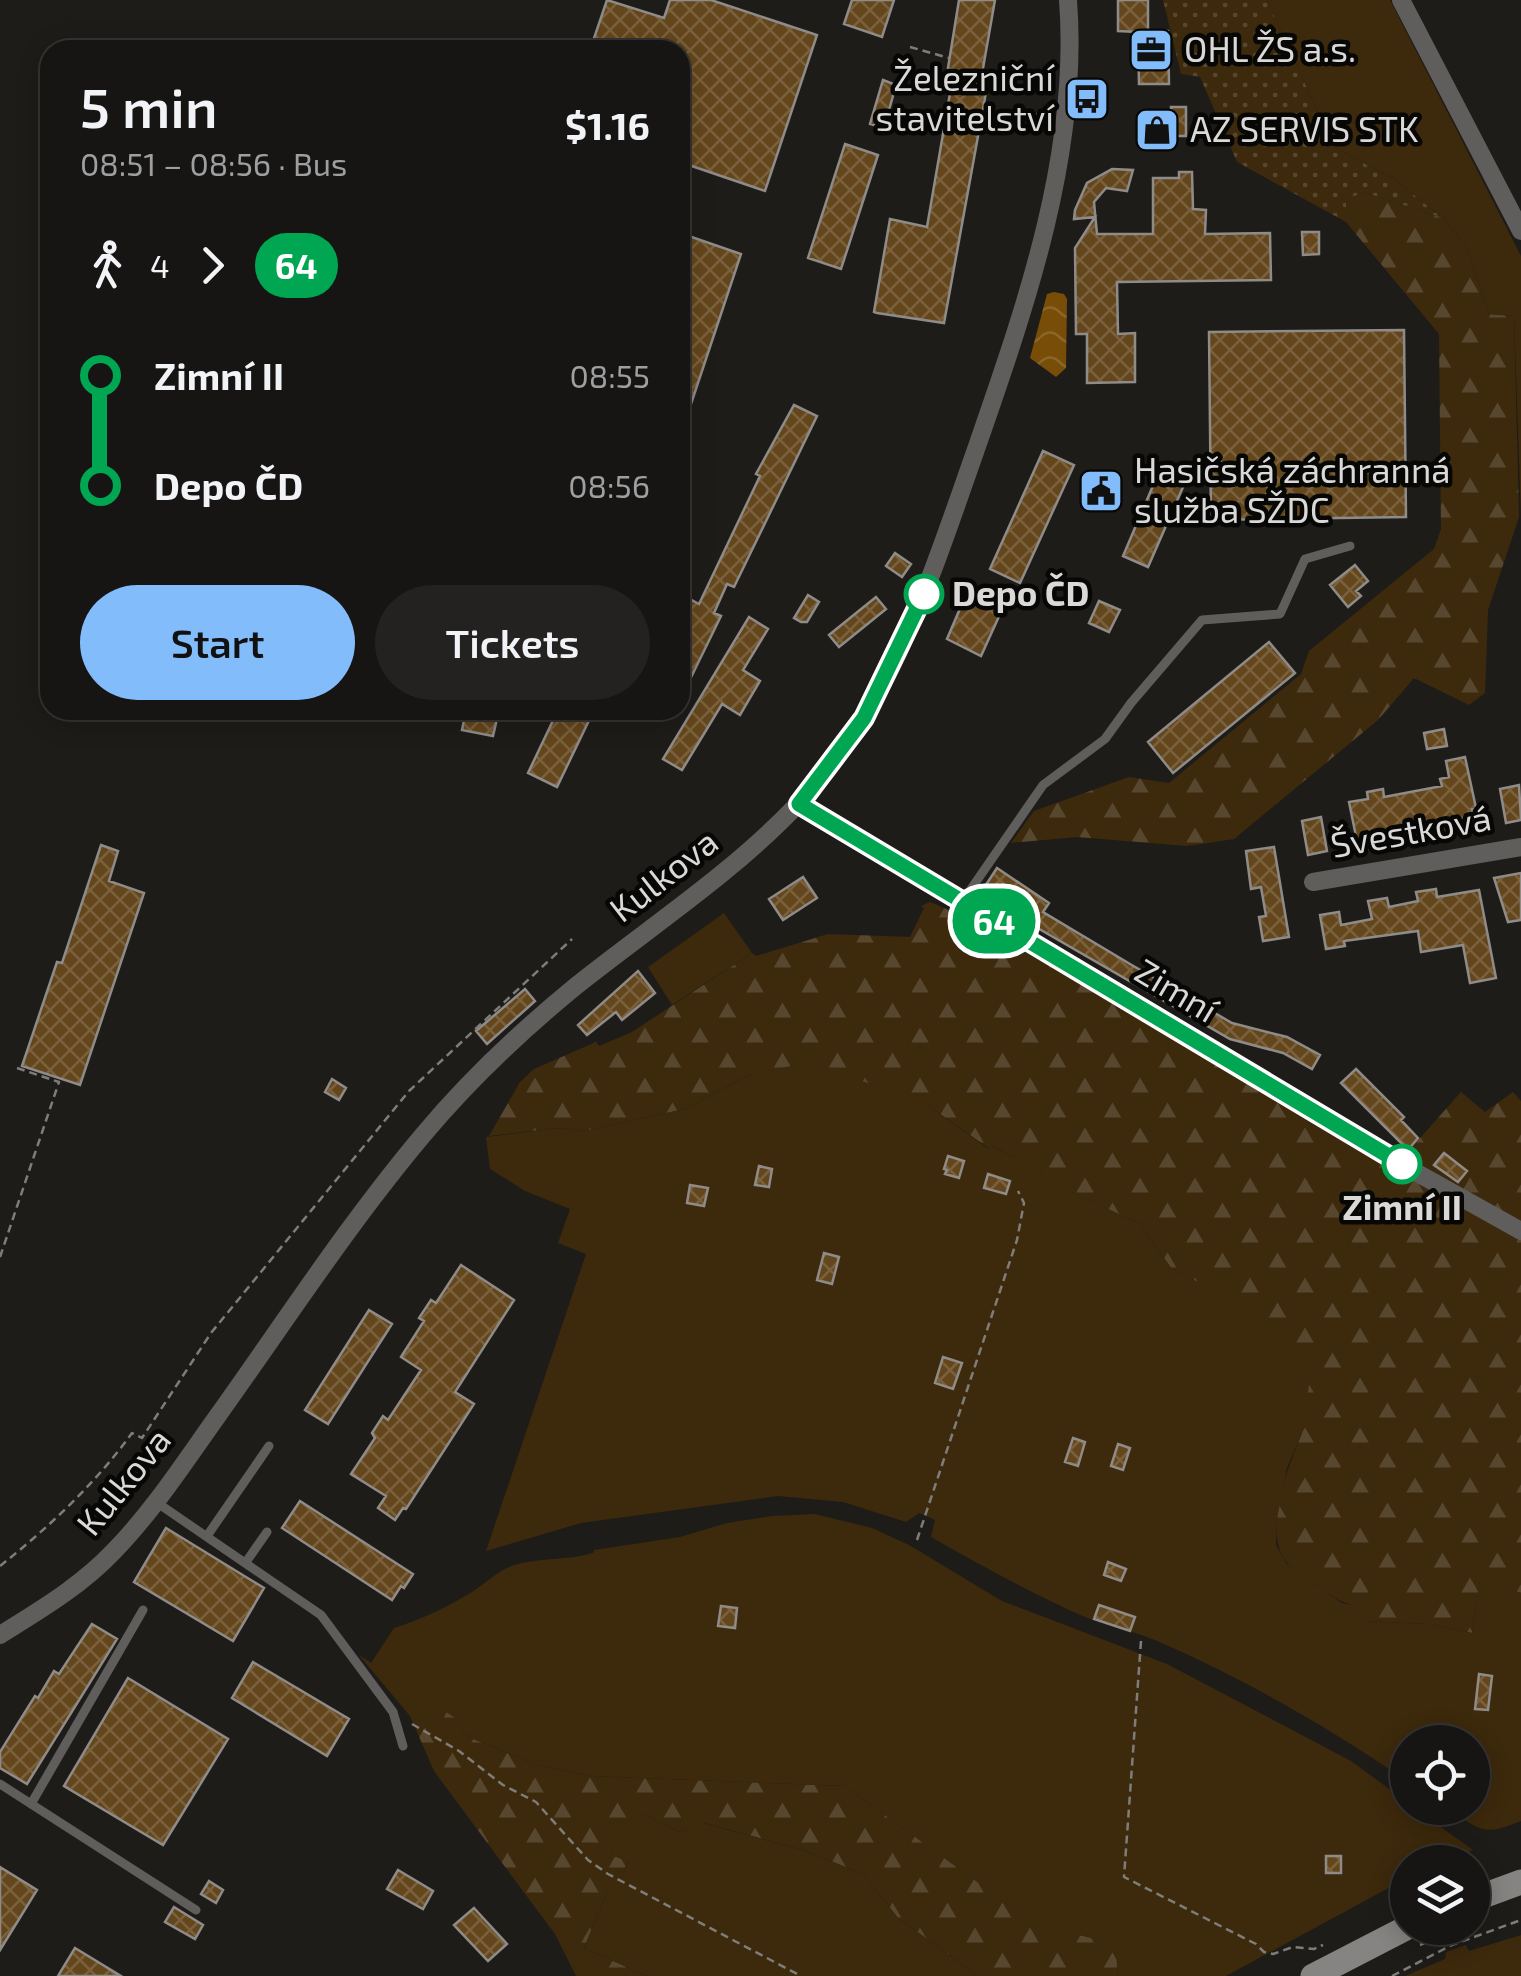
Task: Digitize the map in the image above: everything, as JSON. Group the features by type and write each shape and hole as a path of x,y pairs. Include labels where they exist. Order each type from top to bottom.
{"main road":[{"path":"1490,1893 1521,1882"},
{"path":"1313,1976 1390,1936"}],"street":[{"name":"Kulkova","path":"0,1635 64,1596 114,1552 156,1502 378,1190 462,1090 573,988 740,858 799,804 864,718 930,578 992,402 1041,243 1067,96 1068,0"},
{"path":"1401,0 1521,231"},
{"name":"Zimní","path":"799,804 1521,1232"},
{"name":"Švestková","path":"1312,882 1521,847"}],"lane":[{"path":"962,902 1043,785 1105,739 1202,620 1280,614 1305,559 1350,546"},
{"path":"207,1536 269,1446"},
{"path":"156,1502 321,1615 393,1712 403,1746"},
{"path":"246,1562 267,1532"},
{"path":"31,1804 143,1610"},
{"path":"0,1784 196,1910"}],"path":[{"path":"910,47 949,58"},
{"path":"1036,114 1052,118"},
{"path":"0,1566 80,1492 132,1433 142,1438 211,1333 409,1092 572,939"},
{"path":"0,1258 60,1082 18,1068"},
{"path":"917,1540 1017,1240 1024,1204 1018,1190"},
{"path":"1142,1641 1124,1877 1256,1944 1264,1952 1273,1954 1294,1947 1314,1949 1334,1940"},
{"path":"393,1712 536,1802 588,1860 608,1874 802,1976"},
{"path":"1392,1976 1452,1945 1521,1920"}],"green space":[{"path":"1163,0 1267,0 1334,147 1394,179 1443,218 1366,193 1346,199 1346,222 1237,162 1200,77 1181,74"},
{"path":"1267,0 1390,0 1521,256 1521,517 1514,316 1489,314 1467,248 1443,218 1394,179 1334,147"},
{"path":"1366,193 1443,218 1467,248 1489,314 1514,316 1519,517 1488,610 1485,693 1469,705 1414,678 1378,720 1234,839 1187,846 1077,837 1011,843 1034,811 1129,777 1169,783 1301,674 1309,651 1434,549 1441,529 1439,334 1346,222 1346,198"},
{"path":"930,902 965,917 1521,1238 1521,1593 1480,1581 1472,1633 1429,1624 1363,1621 1363,1607 1338,1599 1291,1567 1279,1547 1277,1515 1302,1433 1234,1322 1239,1304 1171,1268 1140,1224 1039,1177 1042,1170 992,1146 990,1149 930,1107 751,1074 685,1109 584,1131 559,1128 489,1136 520,1082 534,1069 596,1042 599,1046 632,1032 752,953 756,956 828,934 910,937 924,908 921,906"},
{"path":"724,913 752,953 672,1005 648,967"},
{"path":"796,1065 844,1074 930,1107 989,1149 991,1146 1042,1169 1040,1177 1140,1224 1171,1268 1240,1304 1235,1322 1267,1328 1311,1371 1302,1433 1287,1468 1277,1519 1276,1545 1287,1564 1342,1603 1364,1607 1364,1621 1429,1624 1472,1633 1480,1580 1521,1593 1521,1821 1490,1830 1473,1825 1490,1825 1490,1725 1390,1725 1390,1770 1226,1673 1152,1639 1085,1617 969,1558 931,1537 935,1520 919,1513 906,1522 843,1502 778,1496 581,1523 486,1551 586,1254 558,1243 570,1209 525,1191 490,1169 486,1137 559,1128 584,1131 685,1109 751,1074"},
{"path":"1461,1092 1485,1112 1513,1092 1521,1101 1521,1225 1405,1155"},
{"path":"815,1514 872,1528 909,1545 1002,1601 1167,1664 1351,1761 1390,1790 1390,1825 1438,1825 1466,1845 1390,1845 1390,1887 1226,1976 1118,1976 1115,1944 1035,1924 845,1786 589,1776 534,1764 471,1738 457,1719 371,1663 394,1628 448,1606 509,1567 680,1537 727,1523"},
{"path":"359,1655 458,1719 463,1732 471,1738 534,1764 589,1776 845,1786 1036,1924 1116,1944 1118,1976 978,1976 898,1918 863,1874 803,1850 704,1823 679,1832 642,1814 612,1855 628,1861 617,1886 610,1885 584,1948 647,1976 576,1976 555,1934 434,1771 410,1716"},
{"path":"642,1814 679,1832 703,1823 803,1850 863,1874 898,1918 978,1976 647,1976 584,1948 610,1885 617,1885 628,1862 612,1855 615,1829"},
{"path":"1521,1935 1521,1976 1405,1976 1445,1959 1446,1952 1466,1945 1469,1951"}],"water":[{"path":"1054,292 1067,299 1066,368 1056,377 1030,358 1047,294"}],"building":[{"path":"607,0 664,18 670,0 711,0 817,35 765,191 690,165 690,40 593,40"},
{"path":"852,0 894,0 882,37 844,24"},
{"path":"959,0 995,0 982,74 989,76 944,323 877,313 874,312 890,219 927,227 954,70 948,68"},
{"path":"1118,0 1148,0 1148,31 1168,31 1169,84 1139,84 1138,32 1118,31"},
{"path":"883,80 896,85 884,128 870,124"},
{"path":"1171,107 1186,107 1186,136 1152,136 1152,115 1171,115"},
{"path":"845,144 878,155 841,269 808,258"},
{"path":"1112,169 1133,170 1127,191 1106,188 1094,202 1097,234 1153,234 1153,178 1179,178 1179,172 1192,172 1193,209 1206,210 1205,234 1270,233 1271,280 1117,282 1118,334 1135,333 1135,382 1087,383 1087,334 1076,334 1075,248 1095,217 1074,219 1075,210 1087,183"},
{"path":"1302,232 1319,232 1319,254 1303,255"},
{"path":"690,236 741,254 690,407"},
{"path":"1404,330 1406,517 1211,520 1209,332"},
{"path":"794,405 817,416 734,587 727,584 714,613 721,616 690,680 690,599 699,604 760,476 756,474"},
{"path":"1043,451 1074,465 1020,583 990,569"},
{"path":"1161,467 1187,478 1148,567 1123,556"},
{"path":"895,553 911,564 902,577 886,566"},
{"path":"1355,565 1368,581 1356,591 1361,596 1348,607 1330,585"},
{"path":"808,595 819,602 807,622 801,622 794,618"},
{"path":"876,597 886,609 839,647 829,635"},
{"path":"965,597 1001,612 981,656 947,639"},
{"path":"1099,601 1120,610 1109,632 1089,623"},
{"path":"749,617 768,629 743,670 760,681 740,715 722,704 682,770 663,759"},
{"path":"1269,642 1295,673 1173,773 1148,742"},
{"path":"464,720 497,720 493,736 462,730"},
{"path":"553,720 589,720 557,787 528,773"},
{"path":"1444,729 1447,746 1427,749 1424,733"},
{"path":"1465,757 1476,808 1472,809 1476,829 1408,841 1405,827 1376,833 1378,847 1359,851 1349,802 1368,799 1367,792 1383,789 1384,797 1442,786 1440,779 1449,777 1446,761"},
{"path":"1519,785 1521,820 1506,823 1500,789"},
{"path":"1321,817 1327,851 1308,855 1302,821"},
{"path":"101,845 118,851 109,881 144,893 80,1085 22,1066"},
{"path":"1274,847 1289,937 1263,941 1259,917 1266,916 1261,887 1251,889 1246,851"},
{"path":"997,868 1049,903 1043,912 1130,964 1232,1023 1287,1037 1320,1055 1312,1069 1283,1053 1230,1039 1034,926 1029,927 980,894"},
{"path":"1521,873 1521,920 1508,922 1494,878"},
{"path":"803,877 817,898 783,920 769,899"},
{"path":"1436,889 1437,897 1479,890 1496,978 1470,983 1463,945 1421,952 1418,931 1344,941 1345,946 1326,949 1320,915 1339,912 1341,925 1372,919 1368,901 1387,898 1389,907 1418,901 1416,892"},
{"path":"638,971 655,993 622,1020 616,1012 587,1035 578,1025"},
{"path":"525,989 535,1001 487,1044 476,1031"},
{"path":"1356,1069 1404,1117 1401,1120 1418,1138 1408,1150 1341,1083"},
{"path":"332,1079 346,1088 339,1100 325,1092"},
{"path":"1444,1153 1467,1171 1458,1182 1434,1165"},
{"path":"948,1156 964,1161 959,1178 945,1174"},
{"path":"759,1166 772,1169 769,1187 755,1185"},
{"path":"988,1174 1010,1181 1006,1194 984,1188"},
{"path":"690,1185 708,1188 704,1206 687,1203"},
{"path":"824,1253 839,1257 832,1284 817,1280"},
{"path":"461,1265 514,1300 455,1392 474,1404 395,1520 378,1508 386,1496 351,1474 375,1438 372,1433 383,1416 388,1420 421,1370 401,1357 424,1321 419,1318 431,1300 436,1303"},
{"path":"369,1310 392,1324 328,1424 305,1410"},
{"path":"943,1357 962,1363 953,1389 935,1383"},
{"path":"1073,1438 1085,1442 1078,1466 1065,1462"},
{"path":"1118,1444 1130,1448 1123,1470 1111,1466"},
{"path":"300,1501 413,1574 404,1588 401,1586 392,1600 282,1528"},
{"path":"166,1528 264,1588 233,1641 134,1582"},
{"path":"1108,1562 1126,1569 1121,1581 1104,1575"},
{"path":"1099,1605 1135,1617 1130,1631 1094,1619"},
{"path":"721,1606 737,1608 735,1628 718,1626"},
{"path":"92,1624 117,1639 27,1784 0,1768 0,1752 35,1696 38,1698 54,1671 59,1674"},
{"path":"253,1662 349,1719 327,1756 232,1698"},
{"path":"1479,1674 1492,1676 1488,1710 1475,1709"},
{"path":"128,1678 228,1739 163,1845 64,1786"},
{"path":"1326,1856 1341,1856 1341,1873 1326,1873"},
{"path":"0,1867 37,1890 0,1950"},
{"path":"398,1870 433,1891 423,1909 387,1889"},
{"path":"209,1881 223,1890 216,1903 201,1894"},
{"path":"174,1907 203,1925 195,1939 165,1922"},
{"path":"474,1908 507,1944 488,1961 454,1925"},
{"path":"75,1948 121,1976 58,1976"}],"bus line":[{"name":"64","path":"924,594 864,718 799,804 1402,1164"}],"place":[{"name":"OHL ŽS a.s.","path":"1151,50"},
{"name":"Železniční stavitelství","path":"1087,99"},
{"name":"AZ SERVIS STK","path":"1157,130"},
{"name":"Hasičská záchranná služba SŽDC","path":"1101,491"},
{"name":"Depo ČD","path":"924,594"},
{"name":"Zimní II","path":"1402,1164"}]}
